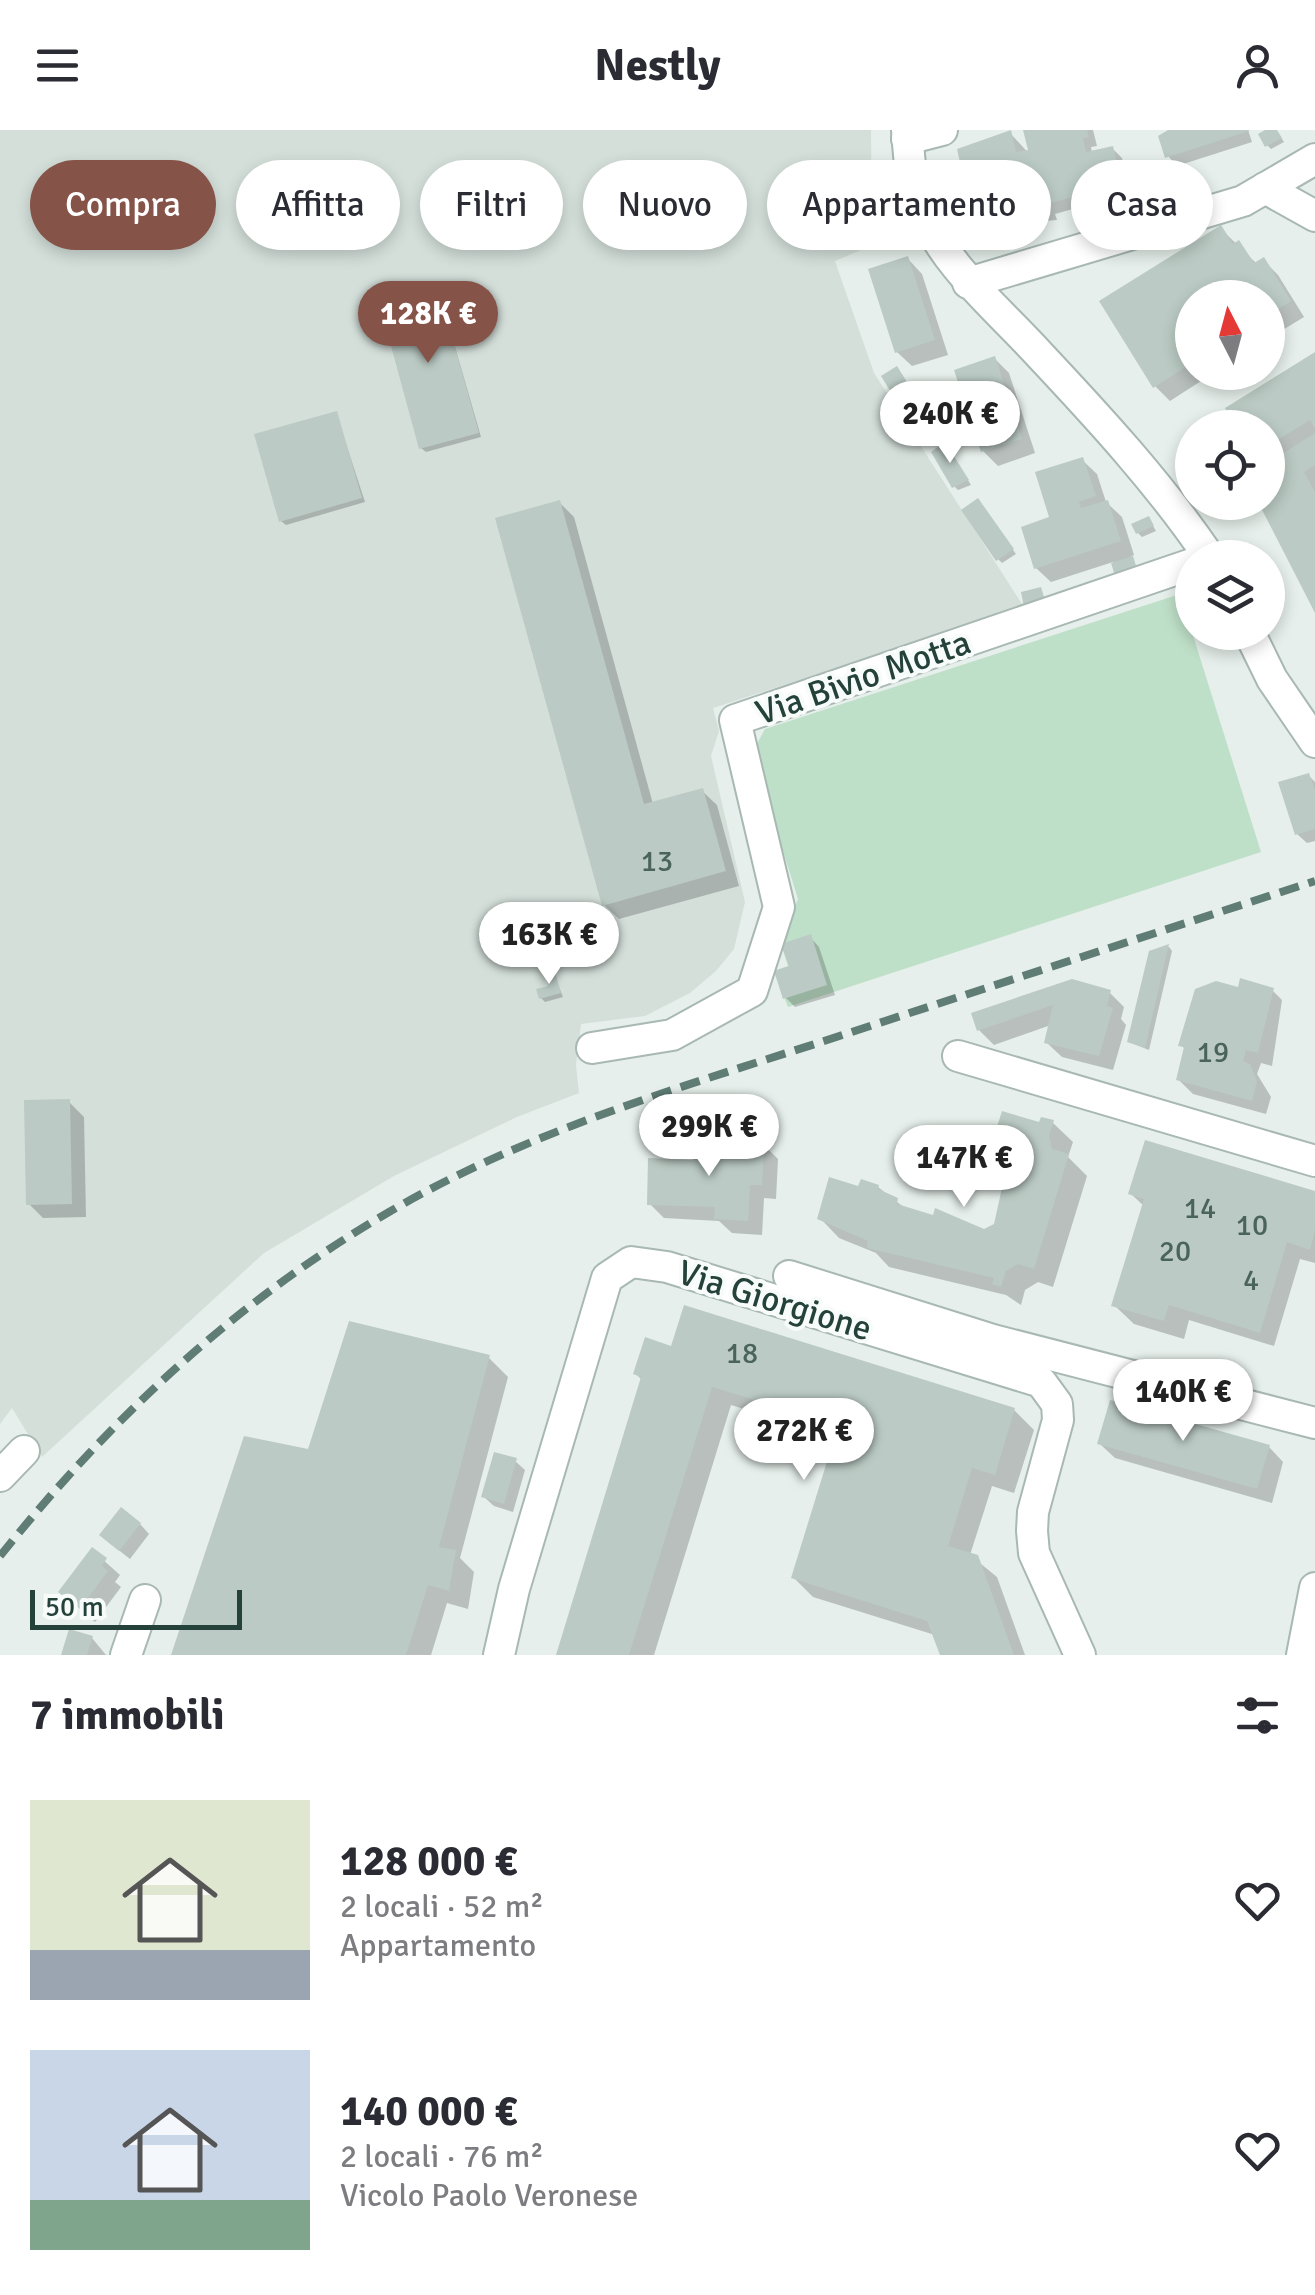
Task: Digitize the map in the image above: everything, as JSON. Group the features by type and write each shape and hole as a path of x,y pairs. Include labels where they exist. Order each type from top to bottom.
{"street":[{"path":"942,130 907,134 921,208 968,284 1037,352 1172,502 1198,540"},
{"path":"968,284 1243,201 1315,159"},
{"path":"1265,188 1315,216"},
{"name":"Via Bivio Motta","path":"592,1048 672,1036 752,992 779,907 735,720 1175,570"},
{"path":"1258,650 1272,679 1315,742"},
{"path":"958,1056 1315,1162"},
{"name":"Via Giorgione","path":"500,1655 514,1588 608,1278 631,1262 667,1267 1042,1382 1058,1404 1058,1420 1033,1512 1034,1553 1080,1655"},
{"path":"789,1276 993,1340 1315,1423"},
{"path":"0,1476 24,1451"},
{"path":"1302,1655 1315,1588"},
{"path":"126,1655 145,1600"}],"shaded area":[{"path":"0,130 871,130 871,160 767,160 767,250 861,250 835,261 874,373 1024,607 713,708 719,731 711,756 745,902 734,949 716,971 690,993 645,1016 581,1024 576,1065 579,1093 517,1117 394,1176 264,1253 42,1457 12,1408 0,1424"}],"green space":[{"path":"1175,596 1175,650 1198,650 1261,852 788,1007 774,971 788,966 781,944 798,899 757,768 754,749 765,729"}],"building":[{"path":"1011,130 1016,152 1028,150 1023,130 1087,130 1089,137 1083,138 1086,152 1113,146 1116,160 1071,160 1071,198 1051,203 1051,160 959,160 957,149"},
{"path":"1168,130 1249,131 1165,158 1158,136"},
{"path":"1277,130 1282,138 1265,147 1258,134"},
{"path":"1221,225 1233,244 1239,240 1254,263 1264,257 1278,280 1175,280 1175,374 1153,388 1099,301 1181,250 1213,250 1213,230"},
{"path":"908,256 935,340 895,353 868,269"},
{"path":"437,282 479,433 419,449 378,298"},
{"path":"1315,352 1315,429 1310,420 1285,435 1285,410 1226,410 1254,390 1285,390 1285,371"},
{"path":"995,356 1022,439 981,452 954,370"},
{"path":"897,366 939,434 921,441 881,376"},
{"path":"337,411 362,498 279,522 254,434"},
{"path":"1315,433 1315,465 1304,472 1315,492 1315,613 1285,555 1285,540 1278,540 1267,520 1285,520 1285,452"},
{"path":"945,442 969,480 952,488 931,452"},
{"path":"1083,457 1096,496 1079,502 1081,508 1108,500 1121,541 1034,569 1021,527 1049,517 1035,472"},
{"path":"978,498 1014,549 996,561 961,510"},
{"path":"560,500 644,804 703,788 726,871 602,906 495,518"},
{"path":"1149,516 1154,526 1136,534 1131,524"},
{"path":"1133,556 1137,569 1115,576 1111,563"},
{"path":"1041,587 1044,597 1024,607 1021,592"},
{"path":"1309,773 1315,791 1315,829 1295,835 1278,782"},
{"path":"811,934 827,985 783,999 774,971 789,966 781,944"},
{"path":"1169,944 1145,1048 1127,1042 1149,951"},
{"path":"555,972 561,993 539,999 536,989 548,986 544,974"},
{"path":"1240,978 1274,988 1258,1053 1246,1050 1243,1061 1250,1064 1257,1081 1252,1101 1176,1080 1184,1047 1178,1046 1195,989 1216,981 1238,987"},
{"path":"1072,979 1111,990 1107,1006 1113,1008 1099,1056 1044,1043 1053,1005 977,1031 971,1013"},
{"path":"70,1099 72,1204 26,1205 24,1100"},
{"path":"1002,1111 1039,1122 1041,1117 1054,1120 1049,1136 1052,1149 1069,1154 1034,1269 1018,1264 1006,1271 1001,1287 992,1284 994,1278 867,1248 868,1241 817,1219 829,1177 858,1186 861,1179 879,1185 878,1189 898,1198 897,1204 933,1215 935,1208 984,1229 994,1224 1007,1165 989,1152"},
{"path":"730,1140 764,1141 762,1185 750,1185 748,1221 714,1219 715,1207 647,1205 648,1158 693,1160 693,1148 729,1150"},
{"path":"1145,1140 1315,1191 1315,1231 1310,1250 1287,1242 1260,1333 1169,1305 1164,1321 1111,1306 1144,1199 1128,1194"},
{"path":"684,1305 1015,1408 995,1475 972,1468 948,1546 978,1555 1014,1655 940,1655 927,1621 791,1578 838,1426 712,1387 629,1655 556,1655 641,1377 633,1374 645,1337 671,1346"},
{"path":"349,1321 490,1355 439,1547 456,1550 449,1591 428,1585 406,1655 171,1655 244,1436 308,1449"},
{"path":"1110,1400 1270,1445 1257,1489 1097,1444"},
{"path":"494,1452 517,1458 504,1504 481,1497"},
{"path":"121,1507 141,1523 119,1551 99,1535"},
{"path":"92,1547 107,1558 102,1566 108,1571 80,1609 58,1592"},
{"path":"69,1629 93,1636 87,1655 61,1655"}],"railway":[{"path":"0,1556 86,1457 178,1366 279,1284 389,1212 440,1184 598,1116 1315,881"}]}
